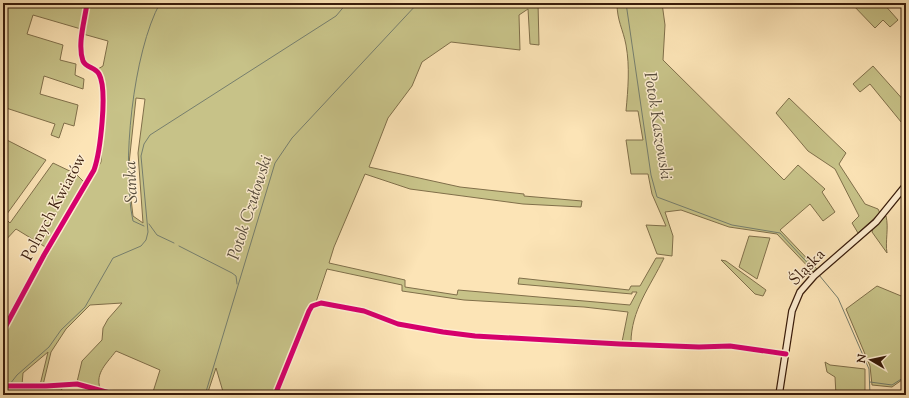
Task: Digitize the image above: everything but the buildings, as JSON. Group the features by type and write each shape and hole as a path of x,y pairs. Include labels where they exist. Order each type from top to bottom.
{"main road":[{"name":"Śląska","path":"779,395 794,305 800,292 814,276 876,222 906,185"}],"street":[{"name":"Polnych Kwiatów","path":"3,331 44,255 94,170 98,160 103,109 101,80 95,69 86,65 81,50 87,3"},
{"path":"275,395 309,311 312,306 321,303 364,312 398,324 449,333 620,344 699,347 730,346 786,354"},
{"path":"3,386 77,384 117,395"}],"shaded area":[{"path":"3,3 538,3 539,45 530,44 528,9 519,15 520,50 451,42 422,62 412,86 388,118 369,167 460,187 524,194 524,196 582,201 581,207 523,204 410,189 365,174 334,247 329,263 405,280 405,287 457,295 458,290 630,305 637,292 632,292 632,294 518,284 519,278 629,290 631,286 640,286 656,258 664,258 638,309 634,320 631,343 622,342 628,312 584,307 464,300 402,291 402,285 327,269 316,302 309,307 273,395 224,395 216,368 207,395 152,395 160,370 116,351 100,373 100,388 77,382 82,361 102,340 103,328 108,319 122,303 90,305 66,329 51,352 43,385 40,385 48,352 23,373 22,385 3,384 3,334 101,162 105,99 102,77 98,69 103,66 108,41 83,34 81,29 33,15 27,34 63,45 60,60 76,64 75,75 84,79 83,89 44,76 40,94 78,105 74,126 64,123 59,138 51,135 55,124 3,107","holes":["136,98 145,99 138,153 143,223 133,216 128,173"]},
{"path":"617,3 662,3 665,25 663,60 784,180 798,165 825,189 822,192 835,212 823,221 810,204 780,230 817,269 813,272 777,234 729,227 681,210 665,212 673,236 672,256 657,254 646,225 666,226 652,194 648,174 631,174 626,140 643,140 638,111 626,111 628,62 626,45 618,15"},
{"path":"851,3 883,3 898,20 890,27 883,20 875,28"},
{"path":"873,66 906,103 906,128 870,84 860,92 853,84"},
{"path":"789,98 846,153 839,164 865,204 878,209 880,213 858,233 852,223 859,216 835,169 808,151 776,113"},
{"path":"3,138 46,160 4,218 3,217"},
{"path":"53,163 76,174 84,182 47,248 16,229 3,243 3,225 7,220 10,223"},
{"path":"886,216 887,253 872,232 873,228"},
{"path":"749,236 770,238 757,279 739,267"},
{"path":"721,260 726,261 766,290 763,296 755,294"},
{"path":"877,286 906,298 906,306 901,317 906,319 906,377 892,387 872,385 870,366 846,309"},
{"path":"825,362 830,365 865,369 865,395 836,395 835,377 827,372"},
{"path":"62,387 61,395 13,395 16,388"}],"waterway":[{"path":"144,226 133,221 128,171 129,141 136,79 151,24 160,3"},
{"name":"Sanka","path":"10,384 17,375 49,347 61,330 85,307 113,258 141,246 146,240 148,232 141,156 144,144 150,135 336,16 347,3"},
{"name":"Potok Czułowski","path":"205,395 275,163 292,138 418,3"},
{"name":"Potok Kaszowski","path":"626,3 651,175 657,197 732,225 780,233 815,271"},
{"path":"149,224 157,235 174,243"},
{"path":"179,246 232,273 236,276 237,284"},
{"name":"Potok Kaszowski","path":"819,275 838,298 869,369 870,395"},
{"path":"870,382 892,385 906,376"},
{"name":"Sanka","path":"3,394 6,389"}],"cycle path":[{"path":"3,331 44,255 94,170 101,136 103,93 102,82 99,74 84,63 81,54 81,40 87,3"},
{"path":"275,395 309,311 312,306 321,303 364,311 398,324 475,336 620,344 699,347 730,346 786,354"},
{"path":"3,386 77,384 117,395"}]}
